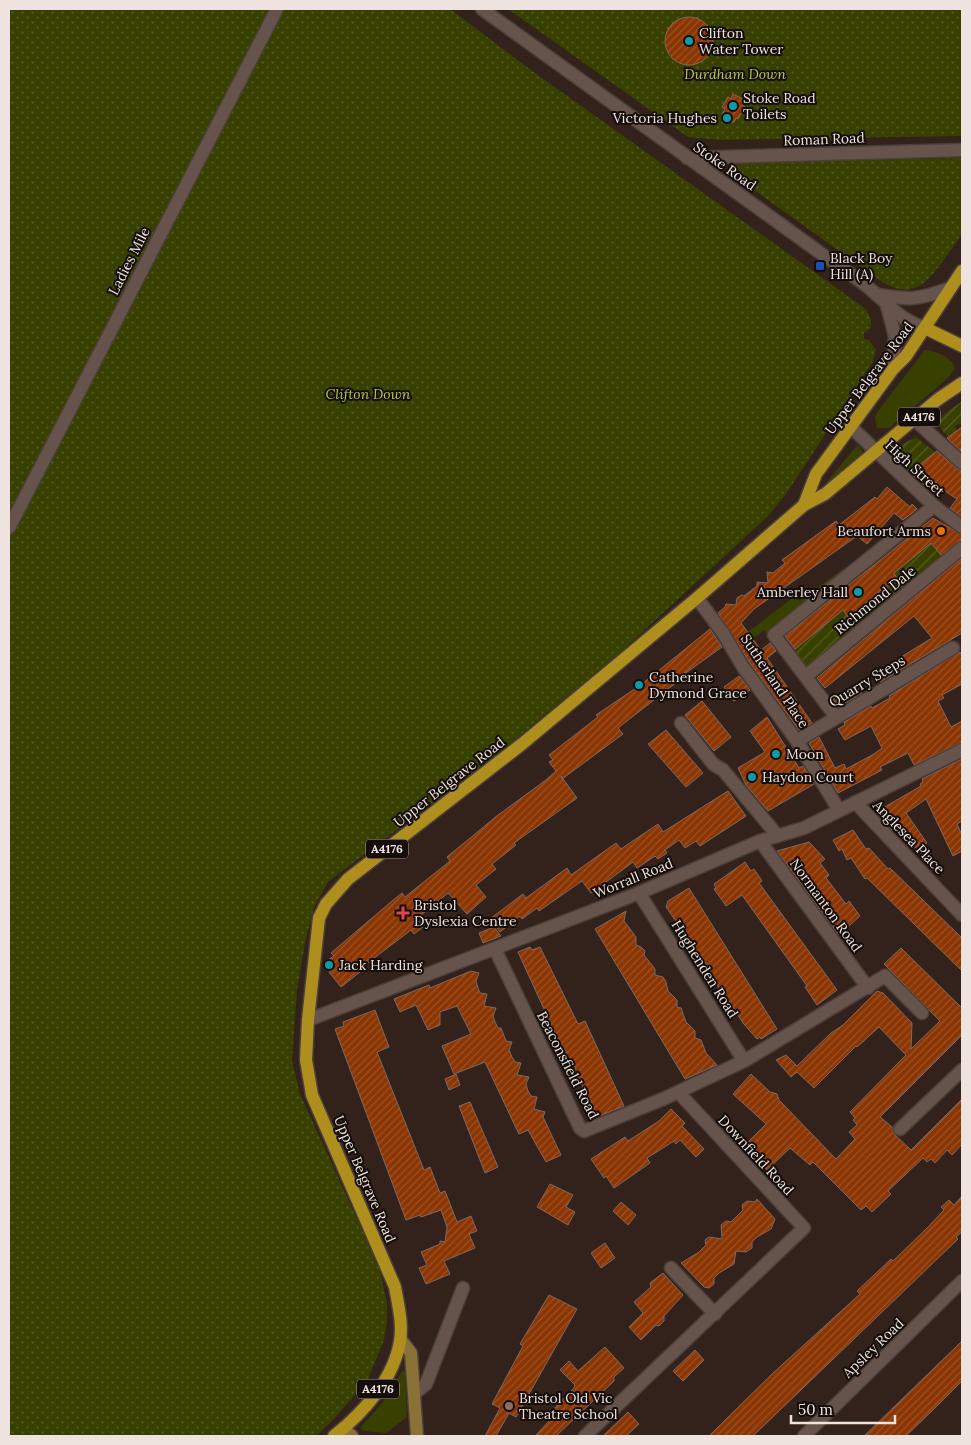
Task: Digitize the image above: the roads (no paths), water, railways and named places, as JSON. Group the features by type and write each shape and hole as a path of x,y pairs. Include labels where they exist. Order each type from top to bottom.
{"main road":[{"name":"Upper Belgrave Road","path":"804,505 816,474 893,369 906,356 962,270"},
{"path":"925,328 962,346"},
{"name":"Upper Belgrave Road","path":"401,1340 400,1312 396,1287 312,1095 306,1060 308,1020 319,918 326,904 339,887 522,744 698,598 804,505 825,494 875,451 962,383"},
{"path":"401,1340 411,1352 417,1436"},
{"name":"A4176","path":"343,1434 371,1401 390,1372 401,1340"}],"street":[{"name":"Ladies Mile","path":"9,528 277,9"},
{"name":"Stoke Road","path":"482,9 878,295 887,306 911,323 925,328"},
{"name":"Roman Road","path":"688,158 962,150"},
{"name":"Stoke Road","path":"878,295 908,300 923,298 948,289"},
{"name":"Stoke Road","path":"887,306 895,336 893,369"},
{"path":"915,420 962,462"},
{"name":"High Street","path":"851,426 934,506 962,527"},
{"path":"836,717 774,636 934,506"},
{"name":"Richmond Dale","path":"806,676 962,548"},
{"name":"Sutherland Place","path":"698,598 724,633 743,667 797,741 839,810"},
{"name":"Quarry Steps","path":"797,741 953,648"},
{"path":"681,723 713,764 723,770 777,835"},
{"name":"Worrall Road","path":"308,1020 639,893 760,841 804,828 962,750"},
{"name":"Anglesea Place","path":"855,802 961,911"},
{"name":"Normanton Road","path":"760,841 868,988"},
{"name":"Hughenden Road","path":"639,893 744,1061"},
{"name":"Beaconsfield Road","path":"494,949 580,1128 584,1131 678,1092"},
{"path":"678,1092 744,1061 868,988 885,976 922,1013"},
{"path":"900,1129 962,1070"},
{"name":"Downfield Road","path":"585,1436 804,1228 678,1092"},
{"path":"670,1268 715,1314"},
{"name":"Apsley Road","path":"804,1436 962,1281"},
{"path":"415,1393 426,1384 464,1288"}],"place":[{"name":"Clifton Water Tower","path":"689,41"},
{"name":"Stoke Road Toilets","path":"733,106"},
{"name":"Victoria Hughes","path":"727,118"},
{"name":"Black Boy Hill (A)","path":"820,266"},
{"name":"Beaufort Arms","path":"941,531"},
{"name":"Amberley Hall","path":"858,592"},
{"name":"Catherine Dymond Grace","path":"639,685"},
{"name":"Moon","path":"776,754"},
{"name":"Haydon Court","path":"752,777"},
{"name":"Bristol Dyslexia Centre","path":"403,913"},
{"name":"Jack Harding","path":"329,965"},
{"name":"Bristol Old Vic Theatre School","path":"509,1406"}],"park label":[{"name":"Durdham Down","path":"735,74"},
{"name":"Clifton Down","path":"368,394"}]}
